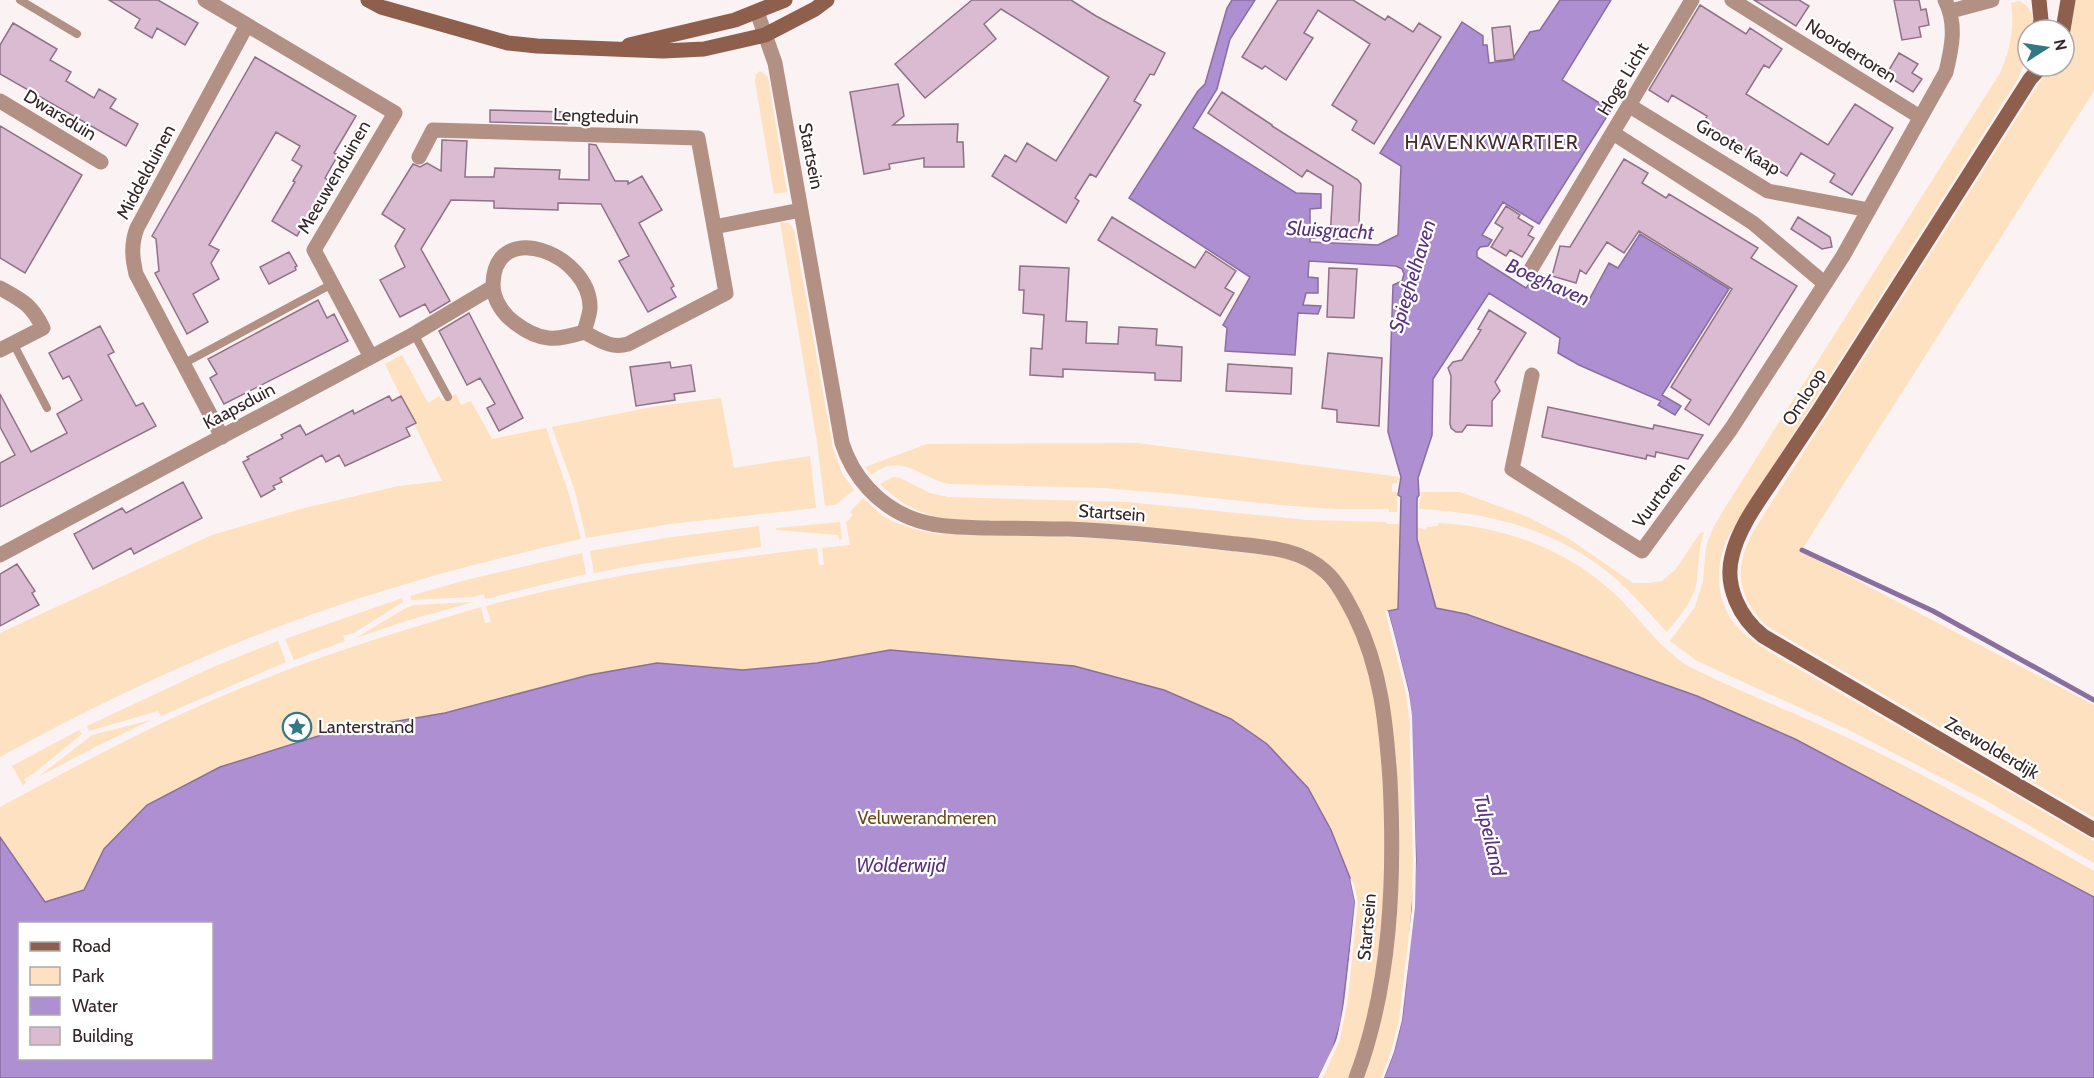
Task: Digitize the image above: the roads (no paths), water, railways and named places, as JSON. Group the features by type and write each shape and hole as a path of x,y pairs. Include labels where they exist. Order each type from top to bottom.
{"main road":[{"path":"368,0 381,7 508,43 663,51 704,50 765,35 815,9 827,0"},
{"path":"618,48 705,28 757,12 785,0"},
{"path":"2039,0 2041,18"},
{"path":"2065,18 2068,0"},
{"name":"Omloop","path":"1870,699 1757,632 1738,607 1730,582 1731,558 1737,539 1754,508 2028,78"},
{"name":"Zeewolderdijk","path":"1870,699 2094,830"}],"street":[{"path":"205,0 247,25"},
{"name":"Hoge Licht","path":"1531,269 1692,0"},
{"name":"Noordertoren","path":"1732,0 1920,117"},
{"path":"1613,133 1753,224 1824,283 1848,249 1946,72 1953,40 1948,6 1992,0"},
{"name":"Startsein","path":"757,12 775,63 842,443 847,460 868,489 885,504 910,518 944,526 1140,534 1279,549 1300,555 1319,566 1341,591 1369,648 1381,690 1385,713 1390,802 1389,900 1383,968 1374,1021 1356,1078"},
{"name":"Meeuwenduinen","path":"247,25 395,113 314,250 371,357"},
{"name":"Middelduinen","path":"222,437 136,274 131,242 136,228 247,25"},
{"name":"Dwarsduin","path":"0,101 101,162"},
{"name":"Groote Kaap","path":"1630,106 1768,190 1869,210"},
{"name":"Lengteduin","path":"419,157 433,130 698,138 714,227"},
{"path":"584,332 590,309 587,291 578,276 554,254 534,247 506,254 497,262 493,287 496,300 507,317 525,331 552,340 584,332 609,345 618,347 726,293 714,227 801,210"},
{"name":"Vuurtoren","path":"1532,375 1512,469 1642,551 1731,429 1824,283"},
{"name":"Kaapsduin","path":"0,555 414,334 493,287"},
{"path":"0,288 19,298 34,310 43,328 6,347"}],"lane":[{"path":"20,0 77,34"},
{"path":"183,364 332,284"},
{"path":"414,334 448,397"},
{"path":"6,347 47,408"}],"water":[{"path":"1232,0 1255,0 1230,39 1217,89 1193,128 1296,193 1321,194 1321,208 1310,209 1310,228 1319,229 1319,238 1310,238 1310,242 1378,245 1398,235 1401,166 1380,153 1462,22 1483,36 1483,45 1487,45 1489,63 1512,60 1530,32 1540,30 1560,0 1611,0 1562,80 1611,110 1539,224 1503,202 1482,235 1492,240 1488,246 1480,247 1477,257 1526,288 1532,280 1590,298 1609,263 1618,268 1640,234 1729,289 1662,395 1681,406 1675,415 1658,405 1661,401 1579,365 1558,353 1560,338 1489,293 1433,379 1432,435 1418,478 1417,539 1436,608 1466,614 1697,696 1795,739 2094,897 2094,1078 1384,1078 1394,1052 1402,1020 1416,860 1409,693 1388,611 1398,609 1401,497 1398,495 1401,477 1388,432 1393,285 1402,281 1404,274 1402,269 1396,266 1309,261 1308,277 1318,278 1318,293 1306,293 1303,305 1321,306 1318,314 1298,313 1295,355 1225,351 1227,328 1223,325 1250,277 1129,198 1198,91 1205,84 1227,8"},
{"name":"Wolderwijd","path":"890,650 1074,666 1164,690 1231,719 1267,744 1308,788 1331,830 1350,878 1355,902 1341,1021 1331,1055 1318,1078 0,1078 0,837 45,902 84,890 104,849 147,805 220,767 328,733 445,713 589,675 657,663 743,670 817,663"}],"waterway":[{"path":"1802,550 1933,611 2094,700"}],"place":[{"name":"Lanterstrand","path":"297,727"}],"district":[{"name":"HAVENKWARTIER","path":"1492,142"}],"water label":[{"name":"Sluisgracht","path":"1330,230"},
{"name":"Spieghelhaven","path":"1412,276"},
{"name":"Boeghaven","path":"1548,282"},
{"name":"Tulpeiland","path":"1490,835"}],"park label":[{"name":"Veluwerandmeren","path":"927,818"}]}
